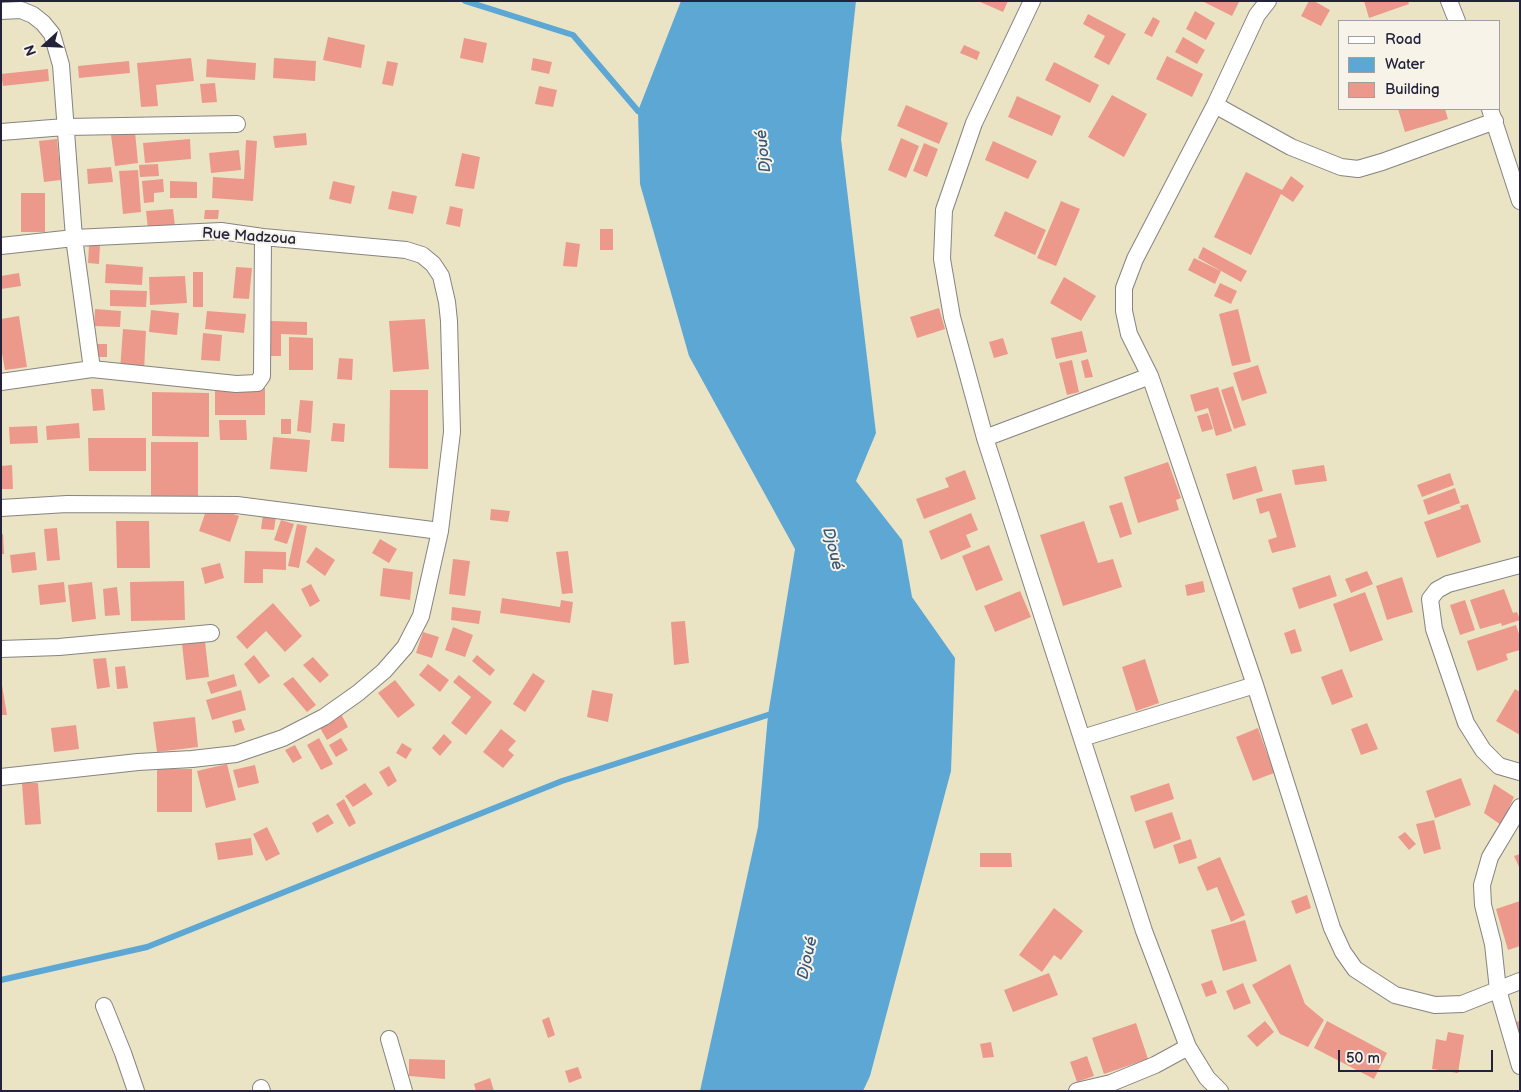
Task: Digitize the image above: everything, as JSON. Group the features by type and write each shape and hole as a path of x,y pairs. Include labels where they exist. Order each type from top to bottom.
{"street":[{"path":"1032,1 974,123 944,210 942,259 952,317 985,438 1144,931 1188,1048 1207,1078 1220,1091"},
{"path":"1268,1 1257,15 1215,104 1135,259 1124,288 1124,311 1129,334 1150,376 1255,685 1332,928 1344,952 1355,969 1395,995 1435,1005 1462,1004 1520,981"},
{"path":"1451,2 1457,20"},
{"path":"1,11 21,10 33,15 43,23 52,34 61,65 74,238 92,369"},
{"path":"1215,104 1291,147 1341,167 1358,168 1382,162 1493,115 1516,172 1520,201"},
{"path":"1,132 65,127 237,124"},
{"name":"Rue Madzoua","path":"1,246 74,238 221,231 263,237 406,250 422,255 433,264 441,276 449,322 452,432 440,531"},
{"path":"1,382 92,369 236,384 257,383 262,376 263,237"},
{"path":"985,438 1150,376"},
{"path":"1,508 67,504 237,505 440,531 421,616 405,647 384,671 358,693 324,717 284,738 236,754 138,762 1,777"},
{"path":"1520,565 1448,584 1437,590 1430,599 1434,628 1466,723 1483,750 1498,766 1520,772"},
{"path":"1,649 59,647 211,633"},
{"path":"1082,738 1255,685"},
{"path":"1520,807 1490,857 1482,885 1482,906 1493,944 1498,990 1520,1066"},
{"path":"104,1006 126,1060 136,1091"},
{"path":"389,1039 404,1091"},
{"path":"1077,1091 1111,1083 1155,1065 1188,1048"}],"water":[{"name":"Djoué","path":"681,1 856,1 841,139 876,433 856,481 902,540 912,597 955,658 951,771 870,1076 863,1091 700,1091 758,827 768,715 795,549 689,356 640,184 638,111"}],"building":[{"path":"978,1 1008,1 1003,12"},
{"path":"1202,1 1237,1 1239,2 1232,16"},
{"path":"1309,1 1314,1 1330,10 1321,26 1301,16"},
{"path":"1364,1 1408,1 1409,4 1369,18"},
{"path":"1195,11 1215,23 1206,40 1186,29"},
{"path":"1088,14 1126,34 1109,65 1094,57 1105,36 1083,24"},
{"path":"1153,17 1160,21 1152,37 1144,33"},
{"path":"328,37 365,45 361,68 323,60"},
{"path":"1183,37 1205,50 1197,64 1175,52"},
{"path":"464,38 487,43 483,63 460,58"},
{"path":"964,45 980,52 977,60 960,53"},
{"path":"1167,56 1203,74 1192,97 1156,79"},
{"path":"191,58 194,81 156,85 158,106 141,107 137,63"},
{"path":"274,58 316,61 315,81 273,78"},
{"path":"533,58 552,62 549,74 531,70"},
{"path":"207,59 256,63 255,80 206,77"},
{"path":"129,61 130,73 79,78 78,66"},
{"path":"387,61 398,63 393,86 382,84"},
{"path":"1054,62 1099,85 1090,103 1045,80"},
{"path":"48,69 49,81 3,86 1,74"},
{"path":"215,83 217,102 202,103 200,84"},
{"path":"539,86 557,90 553,107 535,104"},
{"path":"1112,95 1147,114 1124,157 1088,137"},
{"path":"1017,96 1061,116 1052,136 1008,117"},
{"path":"906,105 948,123 939,144 897,126"},
{"path":"1398,110 1445,110 1448,119 1405,132"},
{"path":"135,132 138,163 115,166 111,135"},
{"path":"306,133 307,145 275,148 273,136"},
{"path":"901,138 919,146 906,178 888,170"},
{"path":"57,139 61,180 44,182 39,141"},
{"path":"190,139 191,159 145,163 143,143"},
{"path":"246,140 257,141 253,201 212,198 213,177 244,179"},
{"path":"993,141 1037,161 1028,179 985,160"},
{"path":"924,143 938,149 927,177 913,171"},
{"path":"239,150 241,170 211,173 209,153"},
{"path":"462,153 480,157 474,189 455,186"},
{"path":"158,164 159,176 140,177 139,165"},
{"path":"111,167 113,182 88,184 87,169"},
{"path":"138,170 141,212 123,214 119,171"},
{"path":"1246,172 1282,190 1291,176 1304,186 1293,202 1281,194 1251,255 1214,237"},
{"path":"163,179 164,192 154,193 154,202 144,203 142,181"},
{"path":"170,181 197,182 197,198 170,198"},
{"path":"333,181 355,186 351,204 329,199"},
{"path":"392,191 417,196 413,214 388,209"},
{"path":"21,193 45,193 45,232 21,232"},
{"path":"1061,201 1080,209 1056,266 1037,258"},
{"path":"450,206 463,209 460,227 446,224"},
{"path":"173,209 175,226 148,229 146,211"},
{"path":"205,210 219,210 218,219 204,219"},
{"path":"1005,211 1046,230 1035,255 994,236"},
{"path":"600,229 613,229 613,250 600,250"},
{"path":"566,242 580,244 577,267 563,266"},
{"path":"89,245 100,245 99,264 88,263"},
{"path":"1203,247 1247,271 1241,282 1198,258"},
{"path":"1194,258 1221,271 1215,284 1188,270"},
{"path":"106,264 143,267 142,285 105,283"},
{"path":"236,267 252,268 249,299 233,298"},
{"path":"193,272 203,272 203,307 193,307"},
{"path":"19,273 21,286 1,289 1,276"},
{"path":"185,276 187,303 150,305 149,277"},
{"path":"1064,277 1096,296 1081,321 1050,303"},
{"path":"1220,283 1237,291 1231,304 1214,296"},
{"path":"110,290 147,291 146,307 110,306"},
{"path":"939,308 945,329 917,338 910,317"},
{"path":"95,309 121,311 120,327 94,326"},
{"path":"1238,309 1251,362 1232,366 1219,314"},
{"path":"151,310 179,313 177,335 149,332"},
{"path":"207,311 246,314 244,333 205,329"},
{"path":"19,316 27,367 5,370 1,348 1,319"},
{"path":"425,319 429,369 393,372 389,321"},
{"path":"271,321 307,322 307,335 281,334 281,356 270,356"},
{"path":"123,329 146,331 144,371 120,370"},
{"path":"1082,331 1087,352 1056,359 1051,338"},
{"path":"203,333 222,335 220,361 201,360"},
{"path":"289,337 313,338 313,370 289,370"},
{"path":"1003,338 1008,354 994,358 989,342"},
{"path":"97,344 107,344 107,357 96,357"},
{"path":"339,358 353,359 352,380 337,379"},
{"path":"1088,359 1093,377 1085,378 1081,361"},
{"path":"1072,360 1079,392 1067,395 1059,363"},
{"path":"1258,365 1267,393 1242,401 1233,373"},
{"path":"1233,386 1246,425 1234,429 1221,390"},
{"path":"1218,387 1232,431 1216,436 1208,408 1195,412 1190,395"},
{"path":"215,388 265,388 265,415 215,415"},
{"path":"91,389 103,389 105,410 93,411"},
{"path":"390,390 428,390 428,469 389,468"},
{"path":"152,392 209,393 209,437 152,436"},
{"path":"300,400 313,401 311,433 297,431"},
{"path":"1208,413 1213,429 1202,432 1197,416"},
{"path":"281,419 291,419 291,434 281,434"},
{"path":"219,420 246,420 247,440 220,440"},
{"path":"79,423 80,438 47,440 46,426"},
{"path":"333,423 345,424 344,442 331,441"},
{"path":"37,426 38,443 10,444 9,427"},
{"path":"273,437 310,440 307,472 270,469"},
{"path":"88,438 146,438 146,471 89,471"},
{"path":"151,442 198,442 198,499 151,498"},
{"path":"1168,462 1181,498 1176,500 1179,510 1138,523 1124,477"},
{"path":"12,465 13,489 1,489 1,466"},
{"path":"1324,465 1327,481 1295,485 1292,470"},
{"path":"1256,466 1263,491 1233,500 1226,474"},
{"path":"965,470 976,499 924,519 916,499 949,487 945,478"},
{"path":"1450,473 1454,485 1422,497 1417,485"},
{"path":"1455,488 1460,503 1428,515 1423,500"},
{"path":"1281,493 1296,547 1272,553 1268,540 1277,537 1269,511 1260,514 1256,499"},
{"path":"1122,502 1132,534 1120,538 1109,506"},
{"path":"1468,504 1481,542 1437,558 1424,522 1461,509 1460,506"},
{"path":"208,505 239,516 230,542 199,531"},
{"path":"491,509 510,511 508,522 490,520"},
{"path":"971,513 978,530 966,535 971,547 941,560 929,531"},
{"path":"263,514 276,516 274,530 261,529"},
{"path":"281,520 294,524 287,544 274,540"},
{"path":"116,521 149,521 150,568 117,568"},
{"path":"1084,521 1098,563 1113,559 1122,587 1063,606 1040,535"},
{"path":"297,524 307,526 299,568 288,566"},
{"path":"57,528 60,560 47,561 44,529"},
{"path":"1,534 3,534 4,554 1,554"},
{"path":"380,539 397,549 389,563 372,553"},
{"path":"989,545 1003,580 976,591 962,556"},
{"path":"316,547 335,560 325,576 306,562"},
{"path":"245,551 286,552 286,570 263,569 263,583 244,583"},
{"path":"568,551 573,593 562,594 556,552"},
{"path":"35,552 37,570 12,573 10,555"},
{"path":"453,559 470,561 465,596 449,594"},
{"path":"220,563 224,578 205,584 201,568"},
{"path":"383,568 413,572 410,600 380,596"},
{"path":"1367,571 1373,584 1351,593 1345,579"},
{"path":"1330,575 1337,596 1299,609 1292,588"},
{"path":"1402,577 1413,612 1387,620 1376,586"},
{"path":"184,581 185,620 131,621 130,582"},
{"path":"1203,581 1205,592 1187,596 1185,585"},
{"path":"64,582 66,602 40,605 38,585"},
{"path":"92,582 96,619 72,622 68,585"},
{"path":"311,584 320,601 310,607 301,589"},
{"path":"117,587 120,615 105,616 103,589"},
{"path":"1504,589 1513,613 1517,612 1520,620 1502,626 1501,623 1480,629 1470,600"},
{"path":"1020,591 1031,617 995,632 984,606"},
{"path":"1365,592 1383,640 1350,652 1333,604"},
{"path":"502,598 560,607 561,600 573,602 570,623 500,613"},
{"path":"1465,600 1475,630 1460,635 1450,605"},
{"path":"273,603 302,636 285,652 266,631 247,649 236,637"},
{"path":"452,607 481,611 479,624 451,620"},
{"path":"685,621 689,663 674,665 671,622"},
{"path":"1516,625 1520,637 1520,650 1506,654 1508,660 1477,671 1467,641"},
{"path":"453,627 473,635 465,657 445,650"},
{"path":"1295,629 1302,651 1291,654 1284,633"},
{"path":"423,632 439,637 432,658 416,653"},
{"path":"205,641 209,677 186,680 182,644"},
{"path":"254,655 270,676 259,684 244,664"},
{"path":"477,655 495,670 490,676 472,661"},
{"path":"313,657 329,675 320,683 303,665"},
{"path":"106,658 110,687 97,689 93,659"},
{"path":"1145,659 1159,703 1136,711 1122,667"},
{"path":"428,664 449,680 440,692 419,675"},
{"path":"125,666 128,688 117,689 115,667"},
{"path":"1342,669 1353,697 1332,705 1321,677"},
{"path":"533,673 545,681 525,712 513,704"},
{"path":"234,674 237,686 211,694 207,682"},
{"path":"459,675 492,702 466,735 451,723 471,697 453,682"},
{"path":"293,677 316,705 307,712 283,684"},
{"path":"1,679 7,715 1,715"},
{"path":"395,680 415,705 398,718 378,693"},
{"path":"1515,689 1520,692 1520,735 1496,721"},
{"path":"241,690 246,710 212,720 206,700"},
{"path":"592,690 613,694 608,722 587,717"},
{"path":"341,714 348,727 327,740 319,726"},
{"path":"195,717 198,747 157,752 153,722"},
{"path":"241,719 245,730 235,733 232,721"},
{"path":"1367,723 1378,749 1361,755 1351,729"},
{"path":"76,725 79,749 54,752 51,728"},
{"path":"1258,728 1274,773 1253,781 1236,737"},
{"path":"501,729 516,741 508,750 514,755 503,768 483,752"},
{"path":"444,734 452,742 440,756 432,748"},
{"path":"319,738 333,764 321,770 307,745"},
{"path":"341,738 348,750 336,757 329,745"},
{"path":"402,743 412,749 406,759 396,753"},
{"path":"295,745 302,758 293,763 285,750"},
{"path":"227,764 236,800 206,808 197,771"},
{"path":"255,765 259,783 238,788 233,770"},
{"path":"389,766 397,781 388,787 379,772"},
{"path":"157,769 192,769 192,812 157,812"},
{"path":"1461,778 1471,805 1435,818 1426,791"},
{"path":"22,783 38,783 41,824 25,825"},
{"path":"365,783 373,794 353,807 345,796"},
{"path":"1169,783 1174,799 1135,812 1130,796"},
{"path":"1494,784 1514,797 1501,825 1484,813"},
{"path":"344,799 356,823 349,827 336,804"},
{"path":"1172,812 1181,839 1154,849 1145,821"},
{"path":"328,814 334,823 317,833 312,823"},
{"path":"1434,820 1441,849 1424,854 1416,824"},
{"path":"267,827 280,854 266,861 253,834"},
{"path":"1405,832 1416,844 1409,850 1398,837"},
{"path":"251,838 253,855 218,860 215,843"},
{"path":"1191,839 1197,858 1179,864 1173,845"},
{"path":"980,853 1011,853 1012,867 980,867"},
{"path":"1520,854 1520,869 1514,856"},
{"path":"1220,857 1245,915 1231,922 1217,887 1207,891 1197,867"},
{"path":"1307,895 1311,908 1296,914 1291,901"},
{"path":"1520,901 1520,946 1508,950 1496,909"},
{"path":"1054,908 1083,931 1061,960 1054,955 1042,972 1019,955"},
{"path":"1245,920 1257,961 1223,971 1211,930"},
{"path":"1290,964 1305,1004 1324,1020 1308,1047 1280,1034 1252,985"},
{"path":"1049,973 1058,995 1013,1012 1004,990"},
{"path":"1212,980 1217,993 1206,997 1201,984"},
{"path":"1243,983 1251,1003 1234,1010 1226,991"},
{"path":"549,1017 555,1035 548,1038 542,1020"},
{"path":"1265,1021 1274,1032 1257,1047 1247,1036"},
{"path":"1327,1021 1387,1053 1374,1079 1314,1048"},
{"path":"1520,1021 1520,1034 1519,1034 1515,1022"},
{"path":"1136,1023 1148,1059 1104,1074 1092,1038"},
{"path":"1448,1032 1464,1035 1458,1073 1432,1069 1436,1039 1446,1041"},
{"path":"991,1042 994,1057 983,1058 980,1044"},
{"path":"1087,1056 1094,1076 1077,1082 1070,1062"},
{"path":"409,1059 445,1060 445,1079 409,1076"},
{"path":"578,1067 582,1078 569,1083 565,1071"},
{"path":"490,1078 494,1091 476,1091 474,1084"}],"waterway":[{"path":"465,1 573,35 638,111"},
{"path":"1,980 147,947 562,781 774,713"}]}
